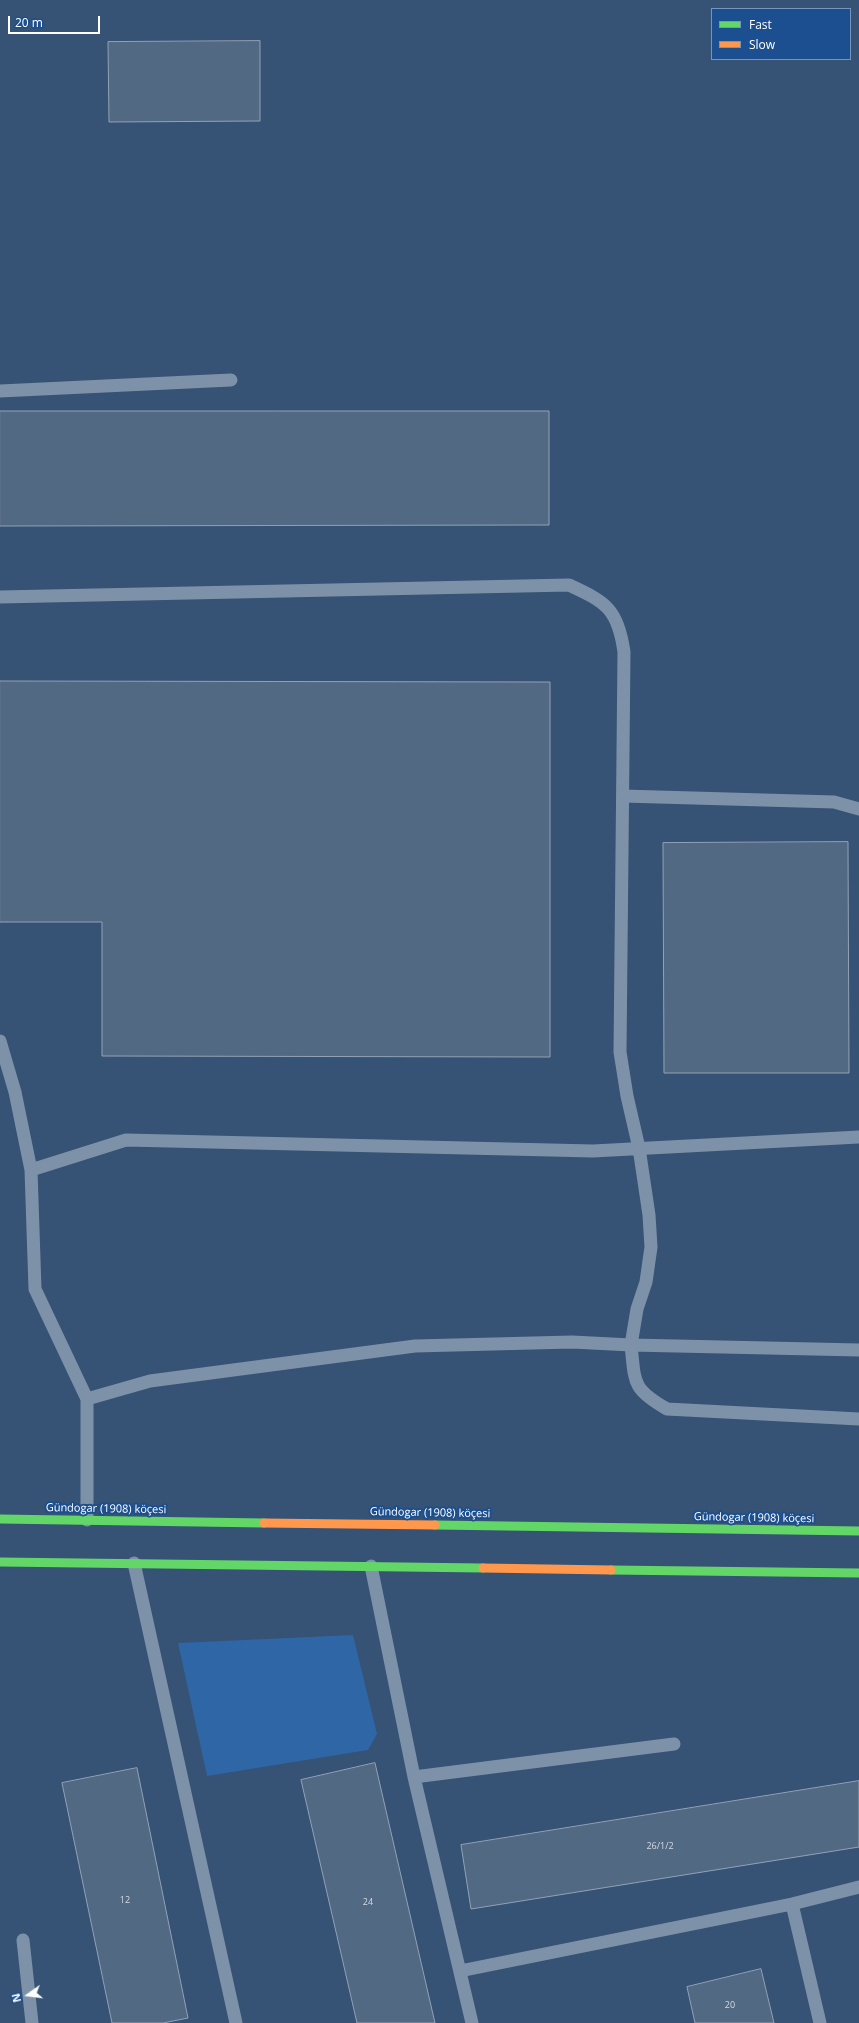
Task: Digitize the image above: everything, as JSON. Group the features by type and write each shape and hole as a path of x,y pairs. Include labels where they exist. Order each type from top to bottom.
{"main road":[{"name":"Gündogar (1908) köçesi","path":"0,1519 859,1531"},
{"path":"0,1562 859,1573"}],"lane":[{"path":"0,391 231,380"},
{"path":"0,597 569,585 592,596 610,608 621,630 624,652 620,1052 627,1096 639,1148 649,1215 651,1247 646,1282 636,1309 631,1345 635,1382 649,1398 667,1409 859,1419"},
{"path":"623,796 834,802 859,808"},
{"path":"0,1041 15,1092 31,1170 35,1289 88,1399 86,1520"},
{"path":"31,1170 126,1140 593,1151 859,1136"},
{"path":"88,1399 150,1381 415,1346 572,1342 631,1345 859,1350"},
{"path":"134,1564 236,2023"},
{"path":"371,1566 414,1777 472,2023"},
{"path":"414,1777 674,1744"},
{"path":"460,1971 792,1904 859,1887"},
{"path":"792,1904 820,2023"},
{"path":"23,1940 32,2023"}],"shaded area":[{"path":"353,1635 377,1734 368,1750 207,1776 178,1643"}],"building":[{"path":"260,41 260,121 109,122 108,42"},
{"path":"0,411 549,411 549,525 0,526"},
{"path":"0,681 550,682 550,1057 102,1056 102,922 0,922"},
{"path":"848,842 849,1073 664,1073 663,843"},
{"path":"375,1763 435,2023 357,2023 301,1780"},
{"path":"137,1768 188,2018 163,2023 112,2023 62,1783"},
{"path":"859,1781 859,1847 471,1909 461,1845"},
{"path":"761,1969 774,2023 695,2023 687,1987"}],"traffic: fast":[{"path":"0,1519 264,1523"},
{"path":"435,1525 859,1531"},
{"path":"0,1562 483,1568"},
{"path":"611,1570 859,1573"}],"traffic: slow":[{"path":"264,1523 435,1525"},
{"path":"483,1568 611,1570"}]}
